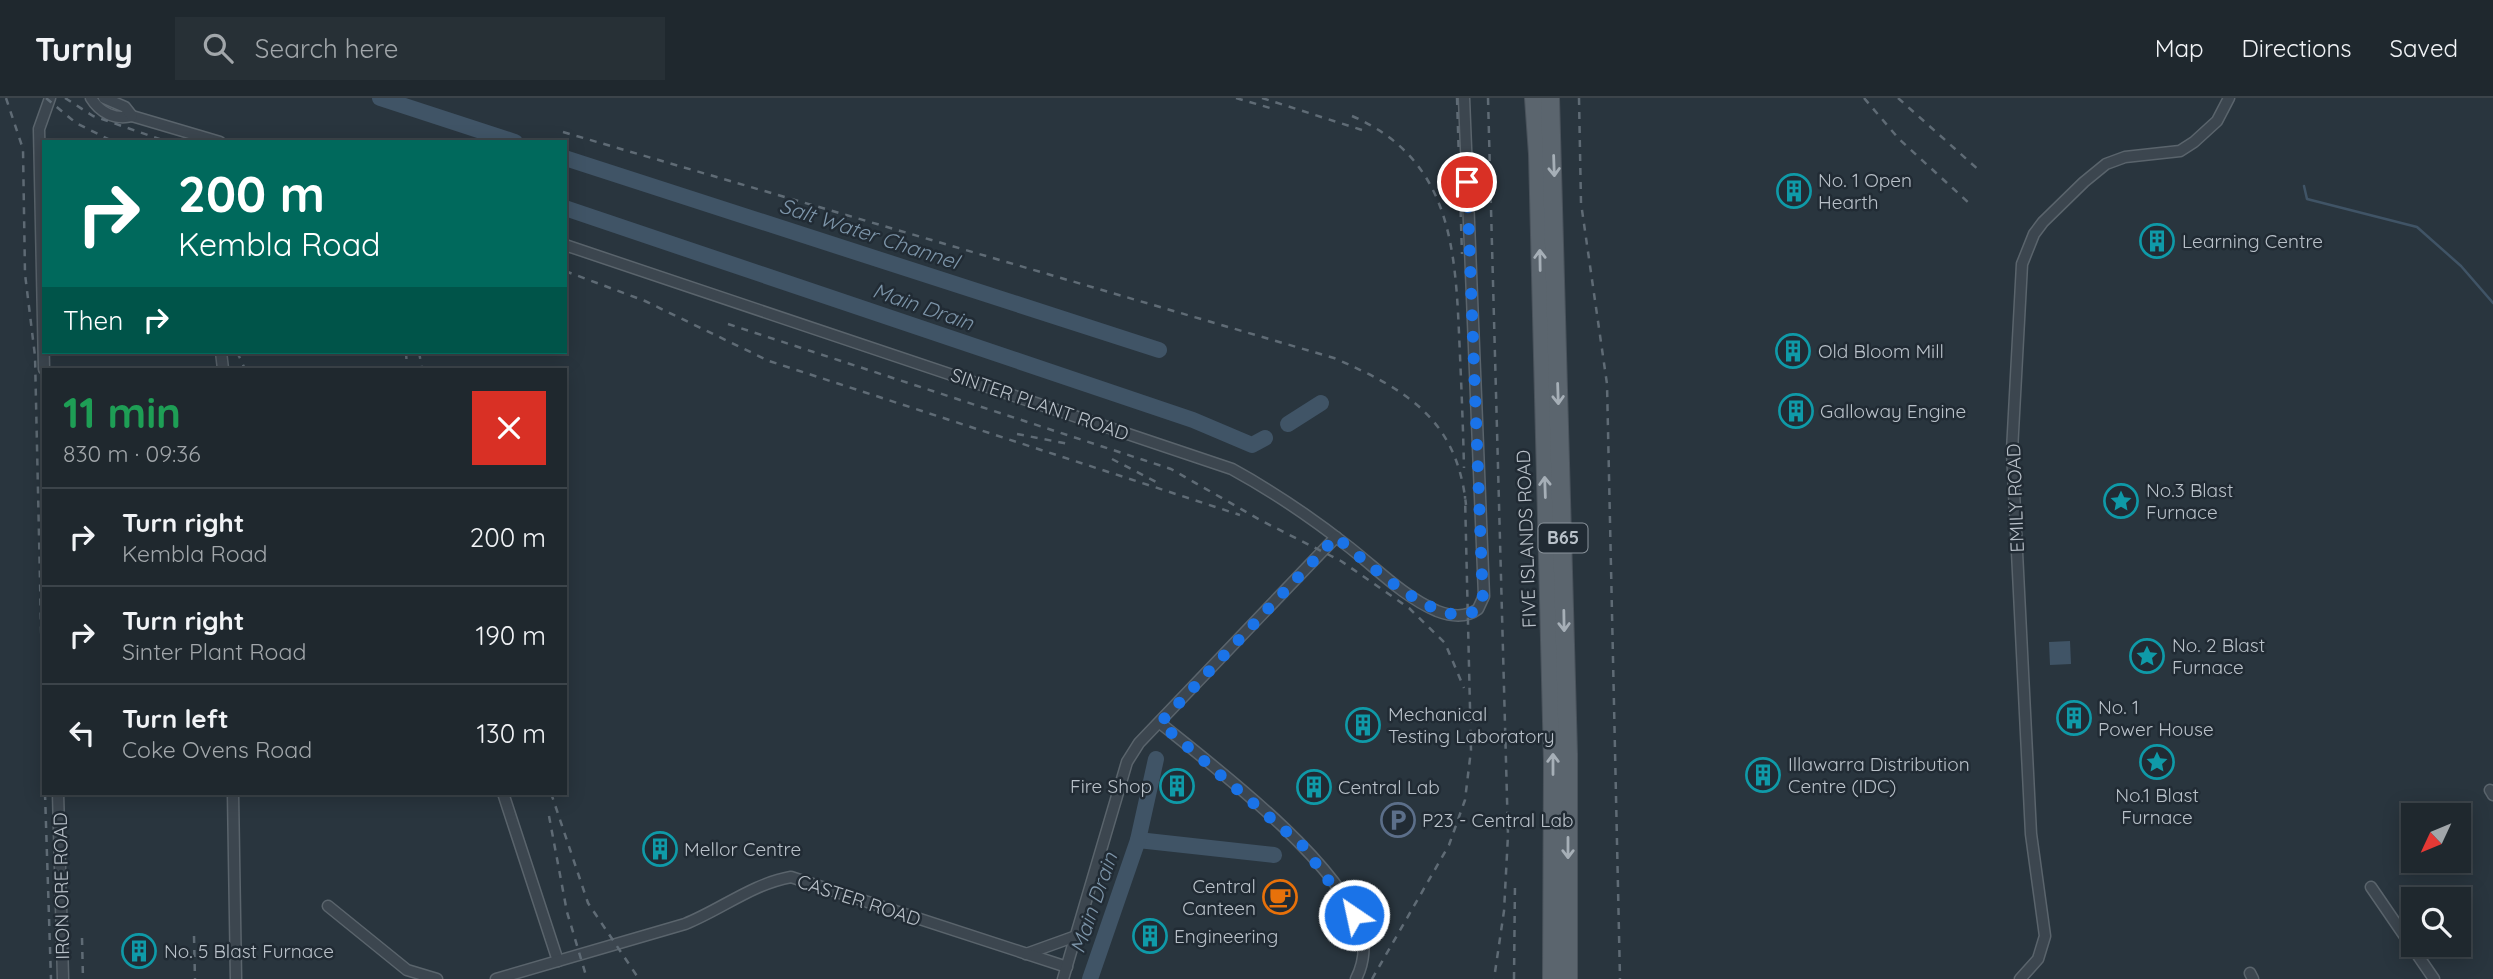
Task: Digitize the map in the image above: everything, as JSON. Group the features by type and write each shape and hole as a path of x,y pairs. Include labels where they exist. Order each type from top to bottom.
{"main road":[{"name":"FIVE ISLANDS ROAD","path":"1534,98 1538,154 1552,723 1552,979"},
{"name":"FIVE ISLANDS ROAD","path":"1550,98 1568,754 1568,979"}],"street":[{"path":"42,261 39,129 50,98"},
{"path":"91,98 97,109 120,119 132,116 213,140"},
{"path":"104,98 125,107 132,116"},
{"name":"SINTER PLANT ROAD","path":"567,246 1232,469 1274,491 1403,590 1433,609 1461,615 1474,612 1481,606 1484,596 1464,98"},
{"name":"EMILY ROAD","path":"2020,979 2038,959 2045,936 2031,834 2012,451 2022,264 2034,234 2043,222 2106,164 2125,157 2180,151 2217,121 2229,98"},
{"path":"1063,979 1126,762 1139,743 1336,537"},
{"path":"1160,723 1303,846 1334,885 1360,928 1364,951 1356,979"},
{"name":"IRON ORE ROAD","path":"58,795 63,979"},
{"path":"233,795 236,979"},
{"path":"504,795 558,961"},
{"name":"CASTER ROAD","path":"495,979 685,924 711,913 765,881 791,877 1067,967"},
{"path":"2371,887 2434,979"},
{"path":"328,906 407,970 437,979"},
{"path":"1026,954 1076,936"}],"water":[{"path":"2070,641 2071,664 2050,665 2049,642"}],"waterway":[{"name":"Salt Water Channel","path":"380,98 509,140"},
{"name":"Salt Water Channel","path":"567,159 1159,350"},
{"path":"2304,186 2307,199 2417,227 2461,266 2493,303"},
{"name":"Main Drain","path":"567,209 1193,420 1252,445 1265,438"},
{"name":"Main Drain","path":"1288,424 1321,403"},
{"name":"Main Drain","path":"1090,979 1138,840 1156,759"},
{"name":"Main Drain","path":"1138,840 1274,855"}],"railway":[{"path":"6,98 23,149 25,274 35,356 42,671"},
{"path":"46,98 76,123 110,140"},
{"path":"65,98 93,116 162,140"},
{"path":"1236,98 1270,108"},
{"path":"1262,98 1362,130"},
{"path":"1457,98 1462,254"},
{"path":"1488,98 1508,835 1504,911 1494,979"},
{"path":"1579,98 1581,203 1607,384 1620,979"},
{"path":"1864,98 1899,139 1970,204"},
{"path":"1898,98 1981,172"},
{"path":"1352,116 1384,134 1409,155 1427,179 1440,206 1449,235 1457,299 1464,468"},
{"path":"563,132 1334,358 1384,382 1424,411 1440,429 1452,450 1461,475 1466,505"},
{"path":"567,272 645,301 769,361 1240,515"},
{"path":"728,324 1171,469 1262,521 1341,561 1409,608 1445,643 1464,688"},
{"path":"238,354 245,368"},
{"path":"406,354 407,368"},
{"path":"419,354 422,368"},
{"path":"1017,434 1069,444"},
{"path":"1112,459 1158,483"},
{"path":"1372,979 1449,845 1465,800 1471,750 1465,496"},
{"path":"45,795 51,979"},
{"path":"552,795 588,903 639,979"},
{"path":"549,816 567,912 587,979"},
{"path":"1514,979 1515,882"},
{"path":"194,936 195,979"},
{"path":"82,938 83,979"}],"place":[{"name":"No. 1 Open Hearth","path":"1794,191"},
{"name":"Learning Centre","path":"2157,241"},
{"name":"Old Bloom Mill","path":"1793,351"},
{"name":"Galloway Engine","path":"1796,411"},
{"name":"No.3 Blast Furnace","path":"2121,501"},
{"name":"No. 2 Blast Furnace","path":"2147,656"},
{"name":"No. 1 Power House","path":"2074,718"},
{"name":"Mechanical Testing Laboratory","path":"1363,725"},
{"name":"No.1 Blast Furnace","path":"2157,762"},
{"name":"Illawarra Distribution Centre (IDC)","path":"1763,775"},
{"name":"Fire Shop","path":"1177,786"},
{"name":"Central Lab","path":"1314,787"},
{"name":"P23 - Central Lab","path":"1398,820"},
{"name":"Mellor Centre","path":"660,849"},
{"name":"Central Canteen","path":"1280,897"},
{"name":"Engineering","path":"1150,936"},
{"name":"No. 5 Blast Furnace","path":"139,951"}],"route":[{"path":"1354,915 1303,846 1224,775 1160,723 1336,537 1403,590 1433,609 1461,615 1474,612 1483,603 1467,182"}]}
